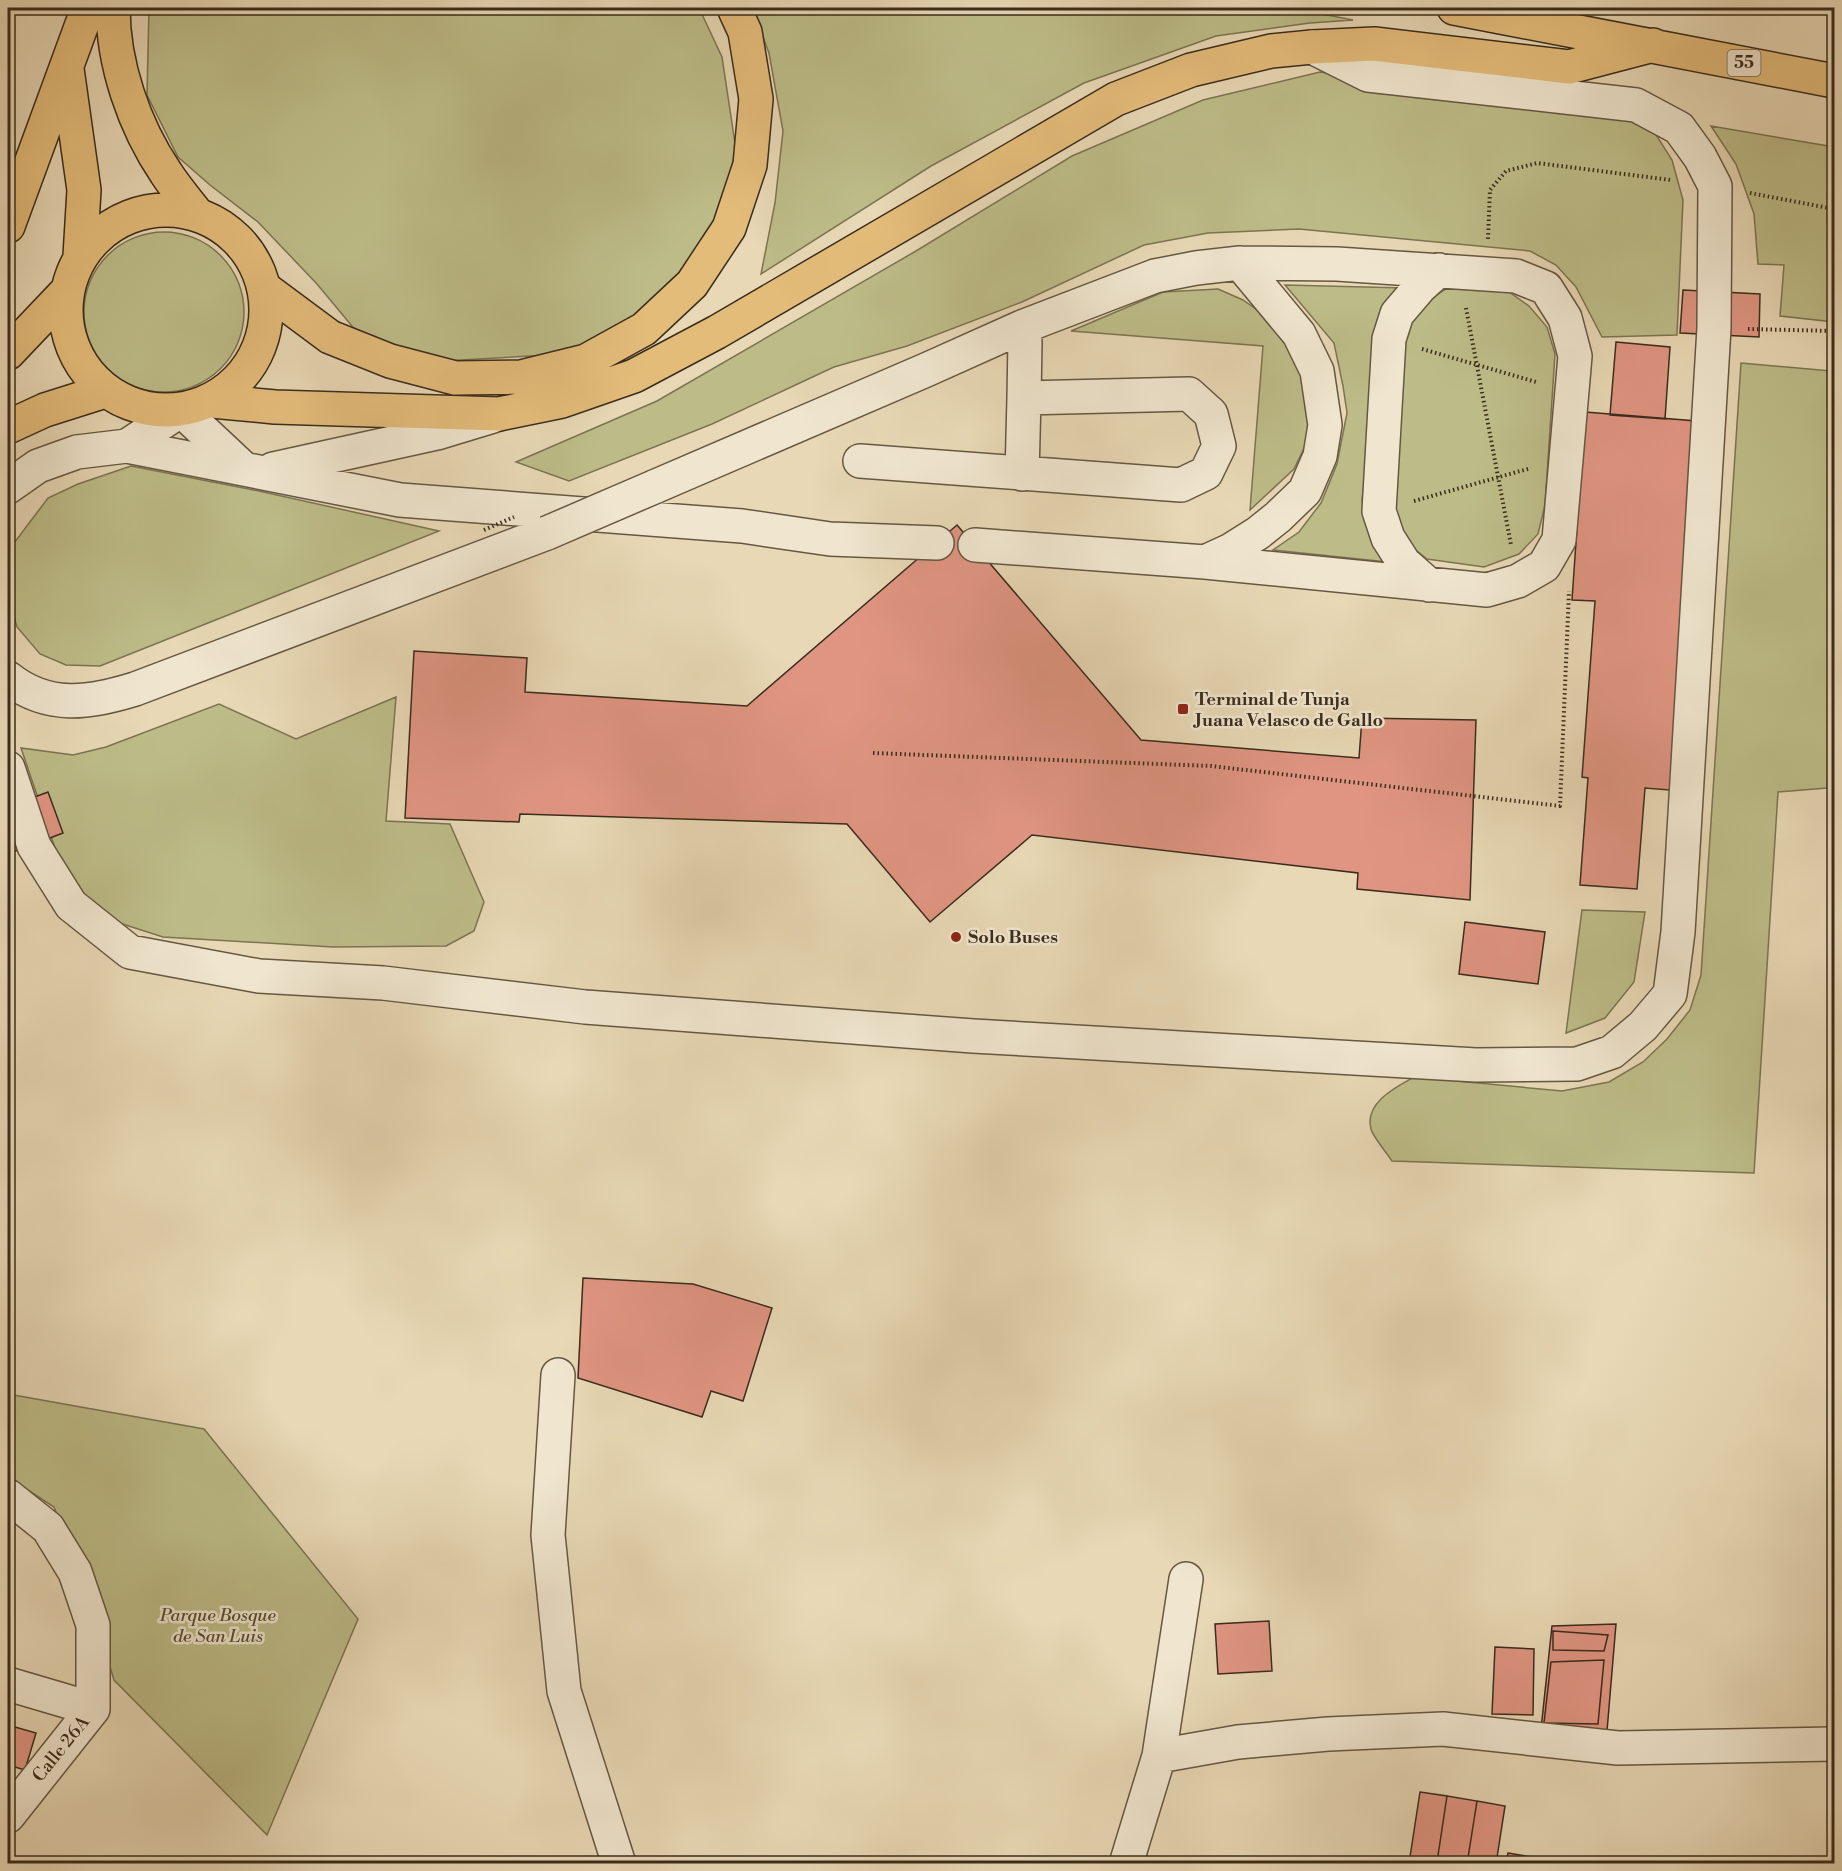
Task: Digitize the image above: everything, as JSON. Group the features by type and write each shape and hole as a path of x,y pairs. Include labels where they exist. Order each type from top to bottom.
{"main road":[{"path":"8,226 88,8"},
{"path":"113,8 113,25 123,76 140,125 165,172 196,214"},
{"path":"264,288 330,337 390,361 454,378 521,377 586,361 644,329 692,284 729,228 750,165 756,99 745,32 734,8"},
{"name":"55","path":"1454,8 1834,81"},
{"path":"212,401 275,407 499,414 562,401 634,376 717,332 1116,99 1191,70 1271,51 1374,44 1569,67 1653,45"},
{"path":"66,64 84,190 80,256"},
{"path":"164,209 196,214 227,230 251,256 264,288 266,321 257,353 238,381 212,401 181,410 161,412 141,408 122,401 105,390 86,371 72,347 65,320 66,292 80,256 102,231 131,214 164,209"},
{"path":"8,353 66,292"},
{"path":"8,426 45,410 105,390"}],"street":[{"path":"8,768 34,846 71,904 130,952 259,976 383,983 585,1007 1031,1040 1476,1065 1577,1064 1612,1052 1643,1026 1670,994 1678,932 1714,328 1715,186 1700,157 1679,128 1636,105 1368,75 1312,47"},
{"path":"1205,562 1232,550 1258,533 1305,491 1320,456 1325,425 1317,371 1299,334 1240,263"},
{"path":"8,678 15,684 46,699 74,702 106,698 135,689 547,533 1022,327 1155,276 1240,263 1337,264 1516,276 1546,288 1565,318 1575,356 1559,540 1544,566 1518,581 1487,590 1205,562 975,545"},
{"path":"1429,585 1404,563 1388,538 1379,511 1389,339 1397,314 1420,287 1461,272"},
{"path":"1022,327 1025,341 1022,474"},
{"path":"860,461 1181,485 1206,472 1219,446 1211,414 1189,394 1024,398"},
{"path":"127,446 181,410 253,470"},
{"path":"253,470 416,438 499,414"},
{"path":"8,487 38,466 77,452 127,446 400,500 742,526 830,539 936,543"},
{"path":"558,1375 548,1535 564,1691 619,1863"},
{"path":"8,1496 48,1528 75,1572 93,1625 93,1709 8,1684"},
{"path":"1126,1863 1159,1756 1186,1578"},
{"name":"Calle 26A","path":"8,1816 93,1709"},
{"path":"1159,1756 1238,1742 1328,1734 1443,1729 1618,1748 1834,1744"}],"path":[{"path":"1518,581 1476,364 1461,272 1490,190 1506,171 1537,163 1715,186 1834,209"},
{"path":"1714,328 1834,331"},
{"path":"1389,339 1571,393"},
{"path":"1379,511 1566,458"},
{"path":"873,753 1211,766 1560,806 1569,590"}],"green space":[{"path":"149,8 699,8 722,57 736,150 714,235 675,290 584,353 443,361 357,332 317,284 258,222 178,157 147,95"},
{"path":"752,8 1291,8 1353,20 1310,23 1216,36 1084,83 931,166 761,274 775,203 783,131 769,53"},
{"path":"1320,72 1625,118 1655,133 1672,160 1683,200 1677,335 1602,337 1576,287 1556,265 1530,251 1299,229 1208,233 1144,245 1022,302 907,346 834,367 712,424 569,481 516,462 657,401 916,251 1072,156 1203,100"},
{"path":"1711,126 1834,147 1834,322 1780,316 1784,265 1758,264 1754,214 1736,164"},
{"path":"164,232 180,233 195,238 209,245 221,255 231,267 238,281 243,296 243,328 238,343 231,357 221,369 209,379 195,386 180,391 164,392 148,391 133,386 119,379 107,369 97,357 90,343 85,328 84,312 85,296 90,281 97,267 107,255 119,245 133,238 148,233"},
{"path":"1285,285 1405,288 1373,420 1362,500 1370,535 1388,562 1273,550 1299,532 1321,503 1337,464 1347,413 1334,343"},
{"path":"1449,287 1509,292 1529,306 1547,327 1555,354 1545,505 1538,534 1519,554 1484,567 1427,559 1402,539 1392,500 1401,354 1410,322 1426,301"},
{"path":"1218,289 1243,300 1260,312 1299,361 1311,399 1309,438 1294,469 1250,510 1263,346 1071,331 1163,292"},
{"path":"1834,322 1834,656 1827,788 1778,792 1754,1173 1392,1161 1372,1132 1370,1120 1372,1111 1383,1097 1414,1077 1562,1091 1609,1082 1643,1062 1667,1039 1690,1010 1701,975 1741,363 1831,371"},
{"path":"131,466 259,491 439,531 100,666 66,665 40,654 17,627 8,595 8,551 48,498 78,484"},
{"path":"396,697 386,821 450,824 484,902 474,931 446,946 333,947 163,937 107,919 78,887 55,848 21,748 73,755 106,747 219,704 296,739"},
{"path":"1582,910 1645,912 1634,982 1605,1018 1566,1033"},
{"name":"Parque Bosque de San Luis","path":"8,1394 204,1429 358,1619 267,1835 114,1680 84,1580 54,1507 8,1477"}],"building":[{"path":"1683,290 1760,294 1759,337 1680,333"},
{"path":"1616,342 1670,347 1665,419 1610,415"},
{"path":"1585,412 1709,422 1682,791 1645,788 1637,889 1580,885 1588,778 1582,777 1595,601 1572,600"},
{"path":"957,525 1141,740 1359,758 1362,718 1476,720 1470,900 1357,889 1358,873 1032,835 930,922 847,824 520,814 519,822 405,818 414,651 527,658 525,692 747,706"},
{"path":"48,792 63,833 8,854 8,807"},
{"path":"1465,922 1545,932 1538,984 1459,974"},
{"path":"583,1278 693,1284 772,1308 743,1401 711,1391 702,1417 578,1378"},
{"path":"1269,1621 1272,1671 1218,1674 1215,1624"},
{"path":"1616,1624 1607,1731 1541,1729 1552,1626"},
{"path":"1553,1631 1608,1635 1604,1651 1553,1650"},
{"path":"1495,1647 1534,1649 1533,1715 1492,1714"},
{"path":"1604,1660 1598,1724 1544,1723 1551,1662"},
{"path":"8,1725 36,1733 25,1770 8,1765"},
{"path":"1420,1792 1447,1796 1437,1862 1410,1857"},
{"path":"1447,1796 1477,1801 1467,1864 1437,1862"},
{"path":"1477,1801 1505,1806 1496,1864 1467,1864"},
{"path":"1508,1853 1532,1857 1530,1864 1506,1864"}],"place":[{"name":"Terminal de Tunja Juana Velasco de Gallo","path":"1183,709"},
{"name":"Solo Buses","path":"956,937"}]}
